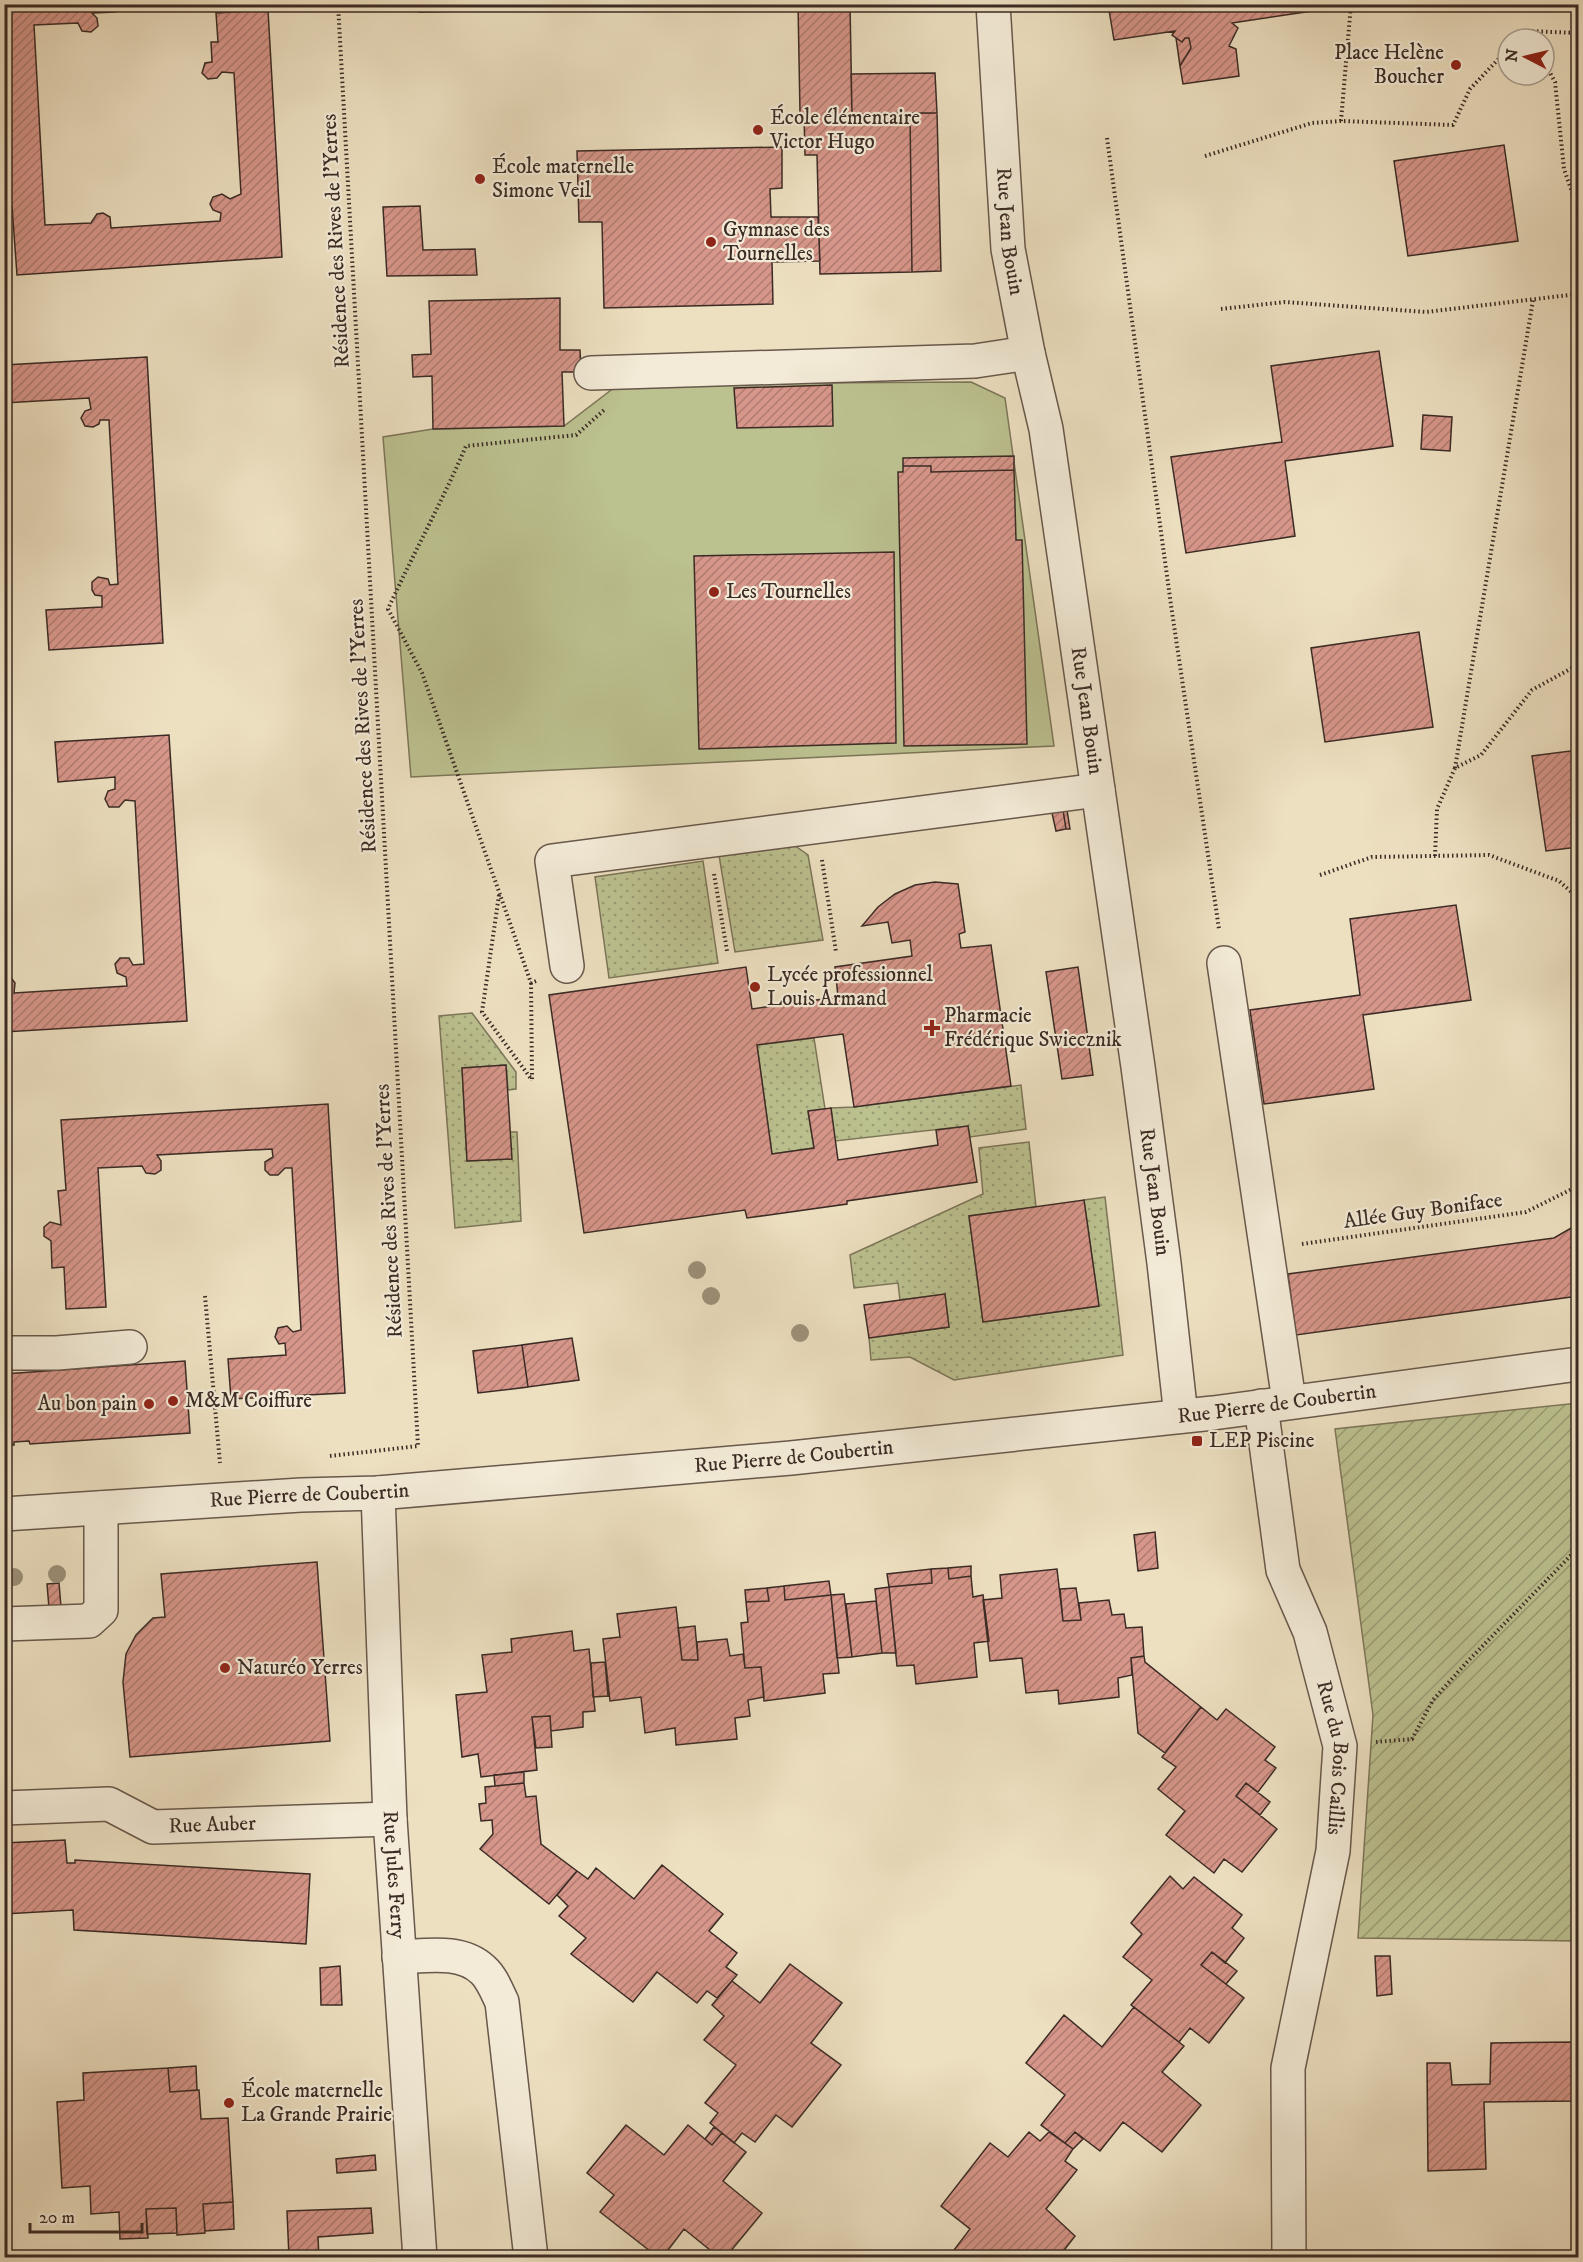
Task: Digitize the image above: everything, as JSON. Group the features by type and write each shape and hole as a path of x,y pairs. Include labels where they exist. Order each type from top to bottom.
{"street":[{"name":"Rue Jean Bouin","path":"993,4 1008,249 1028,353 1046,429 1151,1164 1182,1416"},
{"path":"591,373 975,361 1028,353"},
{"path":"567,966 552,861 1098,790"},
{"name":"Rue du Bois Caillis","path":"1224,963 1265,1249 1283,1570 1310,1632 1340,1746 1333,1851 1288,2068 1289,2258"},
{"path":"4,1353 57,1353 130,1347"},
{"name":"Rue Pierre de Coubertin","path":"4,1514 301,1495 378,1493 791,1458 1182,1416 1578,1364"},
{"name":"Rue Jules Ferry","path":"378,1493 390,1819 420,2258"},
{"path":"4,1624 89,1621 101,1610 101,1508"},
{"name":"Rue Auber","path":"4,1808 109,1804 153,1827 390,1819"},
{"path":"399,1957 446,1955 471,1960 485,1971 502,2002 531,2258"}],"path":[{"name":"Résidence des Rives de l'Yerres","path":"338,4 418,1446"},
{"path":"1341,121 1351,4"},
{"path":"1556,32 1578,33"},
{"path":"1205,156 1312,123 1341,121 1453,125 1470,89 1496,62"},
{"path":"1556,87 1564,169 1578,209"},
{"path":"1107,138 1171,605 1224,963"},
{"path":"1572,296 1578,285"},
{"path":"1221,309 1285,302 1426,312 1578,294"},
{"path":"1435,856 1437,809 1455,768 1533,300"},
{"path":"499,894 482,1012 532,1080 531,983 422,673 388,609 412,556 445,496 466,446 576,435 625,390 625,371"},
{"path":"1455,768 1480,754 1532,690 1578,666"},
{"path":"816,827 836,952"},
{"path":"709,841 727,951"},
{"path":"1320,875 1372,857 1489,855 1559,881 1578,898"},
{"path":"531,983 567,966"},
{"name":"Allée Guy Boniface","path":"1265,1249 1526,1212 1578,1186"},
{"path":"204,1296 223,1500"},
{"path":"1340,1746 1412,1739 1433,1700 1578,1548"}],"green space":[{"name":"Les Tournelles","path":"971,382 1005,398 1054,746 411,777 383,437 433,429 564,426 619,384"},
{"path":"791,843 808,855 823,940 735,952 719,855"},
{"path":"703,861 718,963 609,978 595,877"},
{"path":"472,1013 516,1072 516,1089 508,1090 506,1065 462,1068 467,1161 511,1159 510,1132 517,1132 521,1221 455,1228 439,1016"},
{"path":"814,1038 825,1109 808,1112 814,1148 772,1154 757,1045"},
{"path":"1021,1085 1026,1129 970,1137 968,1126 835,1141 831,1108"},
{"path":"1029,1142 1036,1207 969,1216 983,1322 1099,1306 1084,1200 1105,1197 1123,1355 954,1380 910,1357 871,1360 869,1338 949,1327 945,1294 900,1300 898,1283 854,1288 850,1255 983,1194 979,1148"},
{"path":"1578,1403 1578,1941 1358,1938 1373,1715 1335,1429"}],"building":[{"path":"4,4 115,4 115,12 92,13 97,18 98,26 91,32 82,31 78,23 34,25 45,225 91,223 97,214 103,213 110,217 111,228 220,221 221,213 213,210 210,204 213,197 222,194 230,199 241,194 234,73 222,72 217,78 208,79 202,73 205,63 212,62 211,42 218,42 216,13 268,10 282,257 17,275 12,206 4,206"},
{"path":"419,4 470,4 470,11 419,12"},
{"path":"798,4 850,4 852,114 910,113 912,272 820,274 817,155 805,155 804,114 800,113"},
{"path":"1108,4 1312,4 1312,11 1232,23 1238,28 1229,46 1236,49 1239,76 1183,84 1180,66 1191,48 1189,38 1185,38 1182,42 1172,35 1175,31 1114,40"},
{"path":"1176,38 1182,42 1185,38 1189,38 1191,48 1180,66"},
{"path":"935,73 937,113 852,114 851,74"},
{"path":"910,113 937,113 941,271 912,272"},
{"path":"1504,145 1518,241 1408,256 1394,161"},
{"name":"Gymnase des Tournelles","path":"782,147 782,188 770,189 771,217 818,217 820,261 772,262 773,304 604,308 602,222 579,222 577,151"},
{"path":"420,206 423,250 475,249 477,275 387,276 383,207"},
{"path":"560,298 560,350 580,350 581,372 562,372 564,426 433,429 432,376 413,377 412,355 431,354 429,301"},
{"path":"1379,351 1393,446 1285,461 1295,536 1186,553 1171,457 1282,442 1271,366"},
{"path":"147,357 163,643 49,650 46,610 102,607 102,596 95,595 92,582 98,577 108,579 110,585 118,584 109,420 100,420 99,424 93,427 85,426 81,418 85,411 91,409 89,398 4,403 4,365"},
{"path":"832,385 833,426 737,428 734,388"},
{"path":"1423,415 1452,417 1450,451 1421,449"},
{"path":"1014,456 1014,470 931,472 931,466 903,466 903,458"},
{"path":"903,466 931,466 931,472 1014,470 1016,540 1022,540 1027,744 904,746 898,472 903,472"},
{"path":"894,552 896,743 699,749 694,556"},
{"path":"1419,632 1433,727 1325,742 1311,648"},
{"path":"169,735 187,1021 4,1032 4,976 9,975 15,983 14,993 127,986 126,977 117,973 115,964 120,958 129,958 133,965 144,964 135,801 125,800 119,807 109,807 105,799 108,791 115,789 115,777 58,782 55,742"},
{"path":"1578,750 1578,847 1546,851 1532,756"},
{"path":"1063,810 1067,810 1070,829 1066,829"},
{"path":"1063,810 1066,829 1056,831 1052,813"},
{"name":"Lycée professionnel Louis Armand","path":"935,882 958,884 965,932 959,934 961,948 991,945 1011,1086 854,1107 843,1034 757,1045 772,1154 814,1148 808,1111 831,1108 838,1160 938,1145 936,1130 968,1126 977,1182 747,1218 745,1210 584,1233 549,995 746,967 752,1009 838,997 835,967 912,956 910,940 892,943 888,922 862,926 878,907 895,894 915,885"},
{"path":"1456,905 1471,1000 1363,1015 1374,1089 1264,1104 1250,1010 1360,995 1350,919"},
{"path":"1078,967 1093,1075 1062,1079 1046,972"},
{"path":"506,1065 512,1159 467,1161 462,1068"},
{"path":"328,1104 345,1393 231,1399 228,1359 286,1355 285,1343 279,1344 275,1337 278,1328 287,1326 293,1332 301,1330 292,1168 285,1168 278,1175 270,1175 265,1170 265,1162 273,1157 272,1149 157,1155 161,1161 161,1170 155,1174 146,1173 142,1166 98,1168 106,1307 66,1309 64,1267 52,1268 51,1241 44,1236 44,1227 50,1222 61,1225 58,1191 66,1190 61,1120"},
{"path":"1084,1200 1099,1306 983,1322 969,1216"},
{"path":"1578,1224 1578,1293 1571,1297 1296,1335 1288,1274 1554,1238"},
{"path":"945,1294 949,1327 869,1338 864,1305"},
{"path":"572,1338 579,1380 528,1387 522,1345"},
{"path":"522,1345 528,1387 478,1393 473,1351"},
{"path":"185,1361 190,1433 30,1444 29,1441 14,1442 14,1445 4,1446 4,1374"},
{"path":"1155,1532 1158,1568 1138,1571 1134,1535"},
{"name":"Naturéo Yerres","path":"317,1562 330,1741 130,1757 123,1682 126,1654 136,1635 153,1618 165,1617 161,1574"},
{"path":"971,1566 971,1576 949,1579 948,1568"},
{"path":"948,1568 949,1579 971,1576 973,1597 983,1595 989,1641 974,1643 977,1677 916,1684 914,1665 897,1666 889,1587 932,1583 931,1569"},
{"path":"931,1569 932,1583 889,1587 887,1574"},
{"path":"1057,1569 1063,1621 1081,1620 1079,1603 1109,1600 1112,1615 1124,1614 1126,1628 1142,1627 1144,1656 1131,1658 1132,1675 1118,1678 1119,1697 1059,1704 1058,1690 1026,1693 1022,1658 990,1661 983,1600 1002,1598 1000,1575"},
{"path":"829,1581 831,1595 785,1600 784,1586"},
{"path":"59,1583 61,1607 49,1608 47,1584"},
{"path":"784,1586 785,1600 831,1595 839,1673 823,1674 825,1693 764,1701 761,1667 745,1668 741,1623 748,1622 746,1602 769,1601 767,1588"},
{"path":"889,1587 896,1653 882,1653 875,1589"},
{"path":"767,1588 769,1601 746,1602 745,1590"},
{"path":"1076,1588 1081,1620 1063,1621 1060,1589"},
{"path":"844,1594 852,1657 837,1658 831,1595"},
{"path":"876,1601 882,1653 852,1657 846,1604"},
{"path":"676,1607 682,1660 698,1660 697,1642 727,1639 730,1656 743,1654 745,1668 761,1667 764,1697 748,1700 750,1716 735,1718 737,1739 676,1745 675,1728 645,1733 641,1697 610,1701 603,1639 620,1637 617,1614"},
{"path":"695,1626 698,1660 682,1660 678,1628"},
{"path":"572,1631 574,1651 589,1649 595,1711 583,1712 583,1727 551,1731 550,1716 532,1717 537,1770 481,1777 478,1754 462,1757 456,1695 487,1692 482,1655 512,1652 511,1639"},
{"path":"1144,1656 1145,1662 1201,1707 1165,1753 1138,1733 1131,1658"},
{"path":"605,1662 608,1696 593,1697 591,1663"},
{"path":"1201,1707 1217,1720 1226,1709 1275,1747 1265,1760 1276,1768 1258,1792 1246,1783 1236,1796 1277,1829 1242,1872 1224,1859 1214,1873 1166,1835 1185,1811 1158,1789 1176,1767 1162,1757"},
{"path":"550,1716 552,1747 536,1748 532,1717"},
{"path":"524,1772 524,1783 495,1786 494,1775"},
{"path":"524,1783 526,1797 536,1796 541,1844 577,1871 549,1904 480,1849 493,1834 492,1820 481,1821 479,1804 486,1803 485,1787"},
{"path":"1246,1783 1270,1802 1260,1815 1236,1796"},
{"path":"65,1840 67,1863 75,1863 75,1860 310,1874 306,1944 74,1930 73,1910 4,1914 4,1843"},
{"path":"662,1865 723,1914 709,1931 737,1953 726,1967 737,1975 717,1998 707,1991 697,2003 657,1972 633,2002 571,1954 586,1938 559,1916 568,1906 557,1895 577,1871 588,1879 596,1868 634,1899"},
{"path":"1170,1876 1183,1889 1194,1877 1242,1915 1232,1928 1244,1938 1225,1963 1212,1952 1201,1965 1244,1998 1209,2043 1190,2028 1179,2042 1131,2005 1152,1980 1123,1957 1142,1934 1131,1923"},
{"path":"1212,1952 1237,1971 1226,1984 1201,1965"},
{"path":"1375,1956 1390,1956 1392,1994 1377,1996"},
{"path":"790,1964 842,2003 811,2043 841,2065 792,2127 776,2115 755,2142 742,2133 734,2143 710,2123 718,2113 705,2103 736,2065 704,2040 724,2016 712,2005 732,1981 760,2003"},
{"path":"340,1966 342,2005 321,2005 320,1968"},
{"path":"1134,2007 1184,2046 1162,2072 1201,2105 1162,2152 1123,2122 1100,2151 1075,2132 1065,2143 1041,2125 1065,2095 1026,2063 1064,2015 1102,2047"},
{"path":"1578,2042 1578,2101 1484,2102 1486,2169 1428,2171 1427,2063 1450,2063 1452,2085 1490,2084 1491,2043"},
{"path":"196,2066 197,2090 170,2092 168,2068"},
{"path":"168,2068 170,2092 199,2090 201,2119 228,2118 233,2202 203,2204 205,2233 177,2235 176,2208 146,2209 148,2238 120,2239 119,2212 91,2214 90,2186 62,2188 57,2102 84,2100 83,2073"},
{"path":"626,2125 664,2155 688,2125 712,2145 722,2133 746,2152 723,2181 762,2213 725,2258 720,2258 684,2229 662,2258 659,2258 600,2212 614,2195 587,2173"},
{"path":"714,2127 722,2133 712,2145 705,2139"},
{"path":"1029,2132 1040,2141 1049,2132 1073,2149 1065,2161 1077,2170 1046,2209 1075,2236 1058,2258 948,2258 970,2229 941,2206 990,2143 1008,2157"},
{"path":"1075,2132 1083,2139 1073,2149 1065,2143"},
{"path":"375,2155 376,2170 337,2173 336,2159"},
{"path":"233,2202 234,2229 205,2231 203,2204"},
{"path":"176,2208 177,2233 147,2234 146,2209"},
{"path":"371,2208 373,2233 318,2237 319,2258 289,2258 287,2211"},
{"path":"1550,2254 1550,2258 1435,2258 1435,2255"}],"place":[{"name":"Place Helène Boucher","path":"1456,65"},
{"name":"École élémentaire Victor Hugo","path":"758,130"},
{"name":"École maternelle Simone Veil","path":"480,179"},
{"name":"Gymnase des Tournelles","path":"711,242"},
{"name":"Les Tournelles","path":"714,592"},
{"name":"Lycée professionnel Louis Armand","path":"755,987"},
{"name":"Pharmacie Frédérique Swiecznik","path":"932,1028"},
{"name":"M&M Coiffure","path":"173,1401"},
{"name":"Au bon pain","path":"149,1404"},
{"name":"LEP Piscine","path":"1197,1441"},
{"name":"Naturéo Yerres","path":"225,1668"},
{"name":"École maternelle La Grande Prairie","path":"229,2103"}]}
